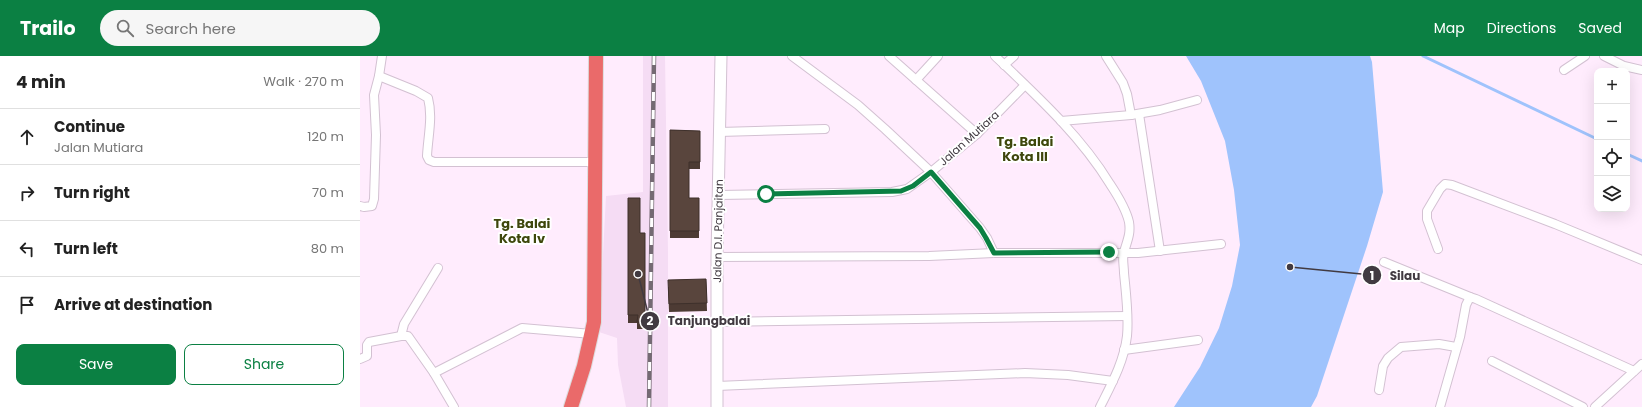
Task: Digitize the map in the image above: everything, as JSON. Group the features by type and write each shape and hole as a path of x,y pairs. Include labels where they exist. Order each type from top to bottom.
{"highway":[{"path":"572,407 594,322 596,56"}],"main road":[{"name":"Jalan D.I. Panjaitan","path":"717,407 717,257 721,56"}],"street":[{"path":"360,206 364,208 372,206 374,199 376,135 374,95 382,56"},
{"path":"792,56 858,106 931,172 980,228 994,253"},
{"path":"916,80 938,56"},
{"path":"995,56 1061,121 1104,173 1127,216 1130,232 1129,240 1124,252 1127,336 1124,350 1113,381 1100,407"},
{"path":"1004,65 1014,56"},
{"path":"1106,56 1123,83 1135,115 1160,251"},
{"path":"1564,70 1584,56"},
{"path":"1604,56 1624,66 1642,70"},
{"path":"892,57 977,134"},
{"path":"378,76 416,91 428,98 431,108 431,126 427,156 429,160 434,162 596,162"},
{"name":"Jalan Mutiara","path":"719,195 901,191 913,186 977,134 1026,85"},
{"path":"1061,121 1135,115 1197,100"},
{"path":"719,132 825,129"},
{"path":"1438,249 1427,219 1427,210 1440,189 1445,184 1452,185 1555,224 1642,260"},
{"path":"717,257 930,256 994,253 1138,253 1221,244"},
{"path":"1384,262 1470,297 1476,298 1634,371"},
{"path":"401,336 404,324 438,268"},
{"path":"1440,407 1460,337 1466,305 1470,297"},
{"path":"717,322 1127,316"},
{"path":"434,372 522,328 592,334"},
{"path":"360,359 367,356 367,345 369,342 408,336 434,372 454,407"},
{"path":"1124,350 1198,340"},
{"path":"1379,390 1384,366 1388,358 1401,347 1439,344 1456,347"},
{"path":"1492,361 1583,407"},
{"path":"1595,407 1642,364"},
{"path":"717,386 1025,373 1068,375 1113,381"}],"shaded area":[{"path":"643,56 665,56 668,253 668,407 626,407 618,365 617,338 599,332 606,196 643,192"}],"water":[{"path":"1186,56 1370,56 1372,62 1383,192 1367,246 1317,396 1311,407 1174,407 1200,367 1219,328 1232,286 1240,245 1234,190 1225,141 1201,81"}],"building":[{"path":"670,130 700,131 700,162 689,162 689,198 699,198 699,231 670,231"},
{"path":"628,198 640,198 640,233 645,233 645,322 637,322 638,315 628,315"},
{"path":"706,279 707,303 669,304 668,280"}],"waterway":[{"path":"1423,56 1594,138"},
{"path":"1630,155 1642,161"}],"railway":[{"path":"649,407 654,56"}],"place":[{"name":"Silau","path":"1290,267"},
{"name":"Tanjungbalai","path":"638,274"}],"district":[{"name":"Tg. Balai Kota III","path":"1025,148"},
{"name":"Tg. Balai Kota Iv","path":"522,230"}],"route":[{"path":"766,194 901,191 913,186 931,172 980,228 994,253 1109,252"}]}
